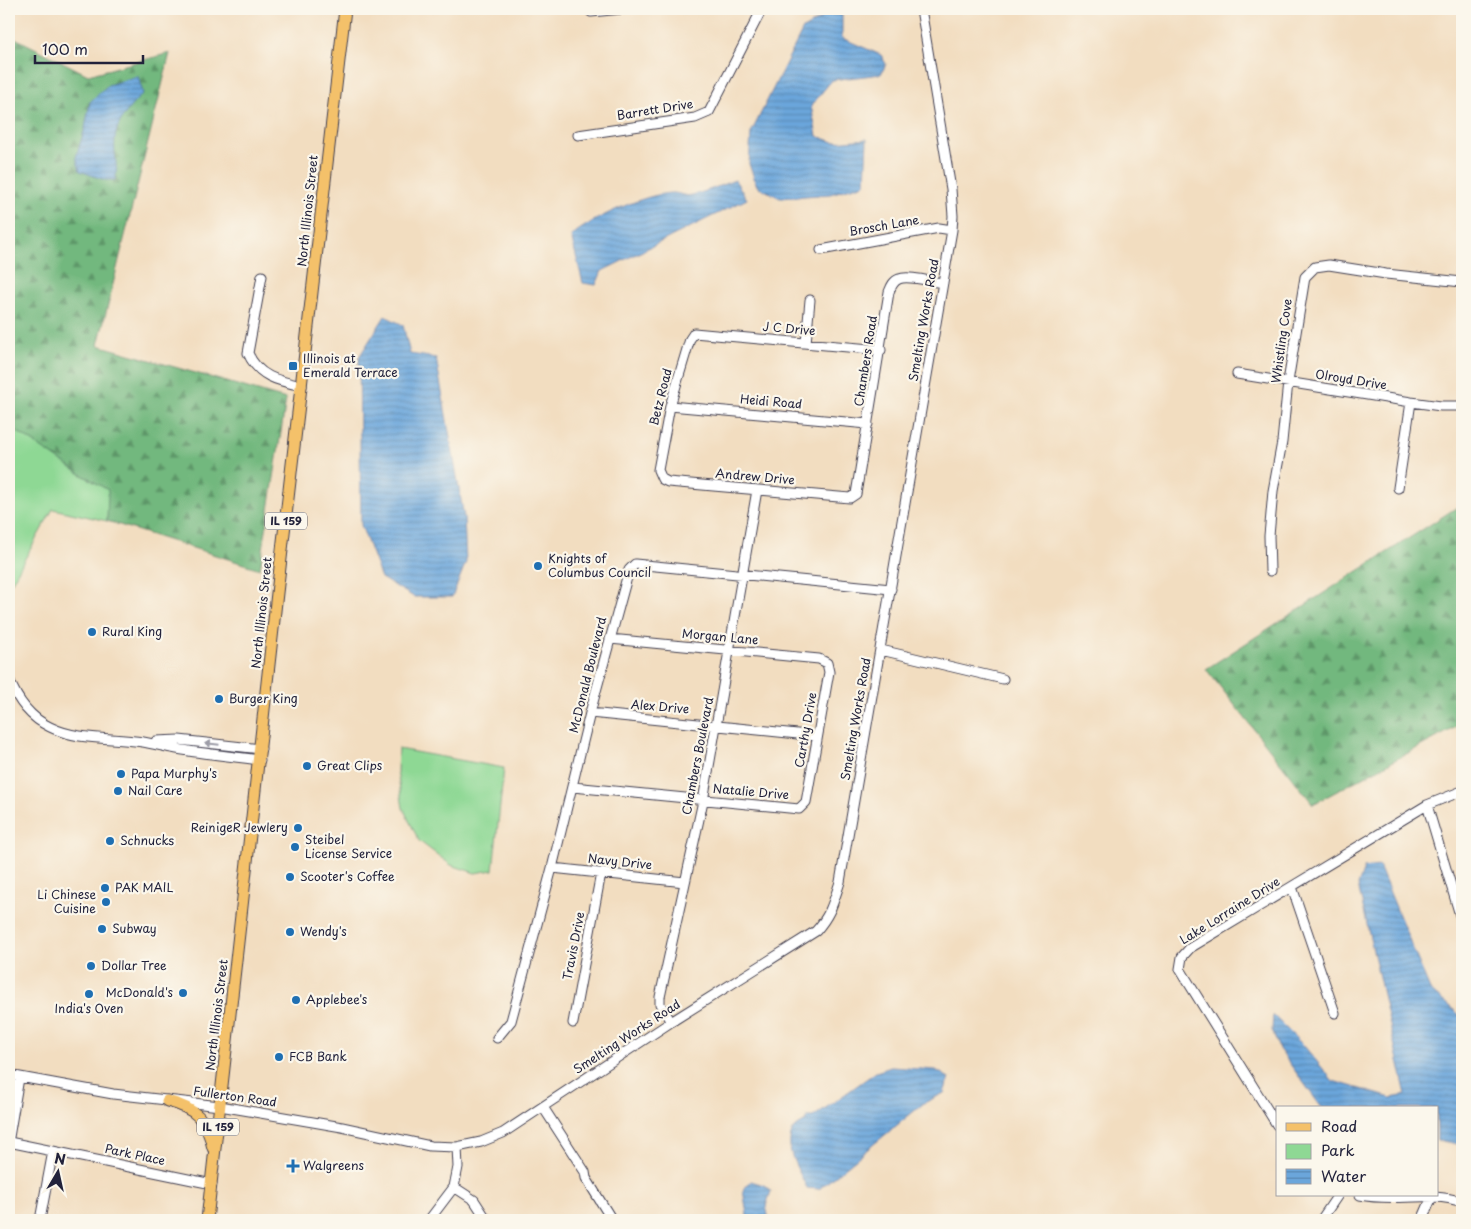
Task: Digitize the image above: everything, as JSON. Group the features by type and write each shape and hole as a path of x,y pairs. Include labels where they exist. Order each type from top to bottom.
{"main road":[{"name":"North Illinois Street","path":"207,1220 345,9"},
{"path":"167,1101 185,1107 200,1117 211,1138 215,1156"}],"street":[{"path":"591,12 622,9"},
{"name":"Barrett Drive","path":"578,135 695,118 709,112 762,9"},
{"name":"Smelting Works Road","path":"457,1147 481,1142 503,1133 670,1022 816,931 827,919 832,908 840,882 952,230 951,189 921,9"},
{"name":"Brosch Lane","path":"821,250 939,228 952,230"},
{"name":"Whistling Cove","path":"1270,571 1269,536 1273,491 1282,442 1288,382 1305,277 1315,267 1329,265 1386,274 1462,282"},
{"path":"262,276 248,353 252,362 260,370 275,380 302,386"},
{"name":"Chambers Road","path":"856,494 889,292 892,284 898,279 906,278 944,283"},
{"path":"806,343 810,300"},
{"name":"J C Drive","path":"694,333 881,350"},
{"name":"Betz Road","path":"658,470 670,406 690,339 694,333"},
{"name":"Olroyd Drive","path":"1237,374 1410,402 1440,406 1462,406"},
{"path":"1398,488 1410,402"},
{"name":"Heidi Road","path":"670,406 868,424"},
{"name":"Andrew Drive","path":"658,470 662,479 668,482 850,498 856,494"},
{"name":"Chambers Boulevard","path":"670,1022 660,1004 660,997 703,801 757,490"},
{"name":"McDonald Boulevard","path":"497,1038 512,1021 590,713 629,570 634,564 890,589"},
{"name":"Morgan Lane","path":"610,639 819,659 827,663"},
{"path":"881,650 1003,679"},
{"name":"Carthy Drive","path":"806,802 829,672 827,663"},
{"path":"9,680 21,704 30,714 50,727 80,736 144,742 177,749 260,754"},
{"name":"Alex Drive","path":"590,713 817,736"},
{"name":"Natalie Drive","path":"572,787 799,809 806,802"},
{"name":"Lake Lorraine Drive","path":"1276,1123 1180,969 1182,957 1190,948 1427,805 1462,791"},
{"path":"1427,805 1462,922"},
{"name":"Navy Drive","path":"552,868 684,882"},
{"name":"Travis Drive","path":"573,1023 601,873"},
{"path":"1292,887 1336,1013"},
{"name":"Fullerton Road","path":"9,1075 113,1094 220,1106 342,1127 430,1146 457,1147"},
{"path":"9,1137 19,1078"},
{"path":"543,1106 585,1172 586,1178 612,1220"},
{"name":"Park Place","path":"9,1142 212,1184"},
{"path":"429,1220 454,1187 458,1167 457,1147"},
{"path":"40,1220 53,1151"},
{"path":"454,1187 474,1200 487,1220"},
{"path":"1321,1220 1337,1196"},
{"path":"1365,1196 1375,1198 1451,1198 1462,1202"},
{"path":"1422,1220 1432,1197"}],"green space":[{"path":"9,35 88,75 170,53 98,345 286,399 260,569 107,521 108,490 9,426"},
{"path":"9,426 79,473 109,490 107,521 53,509 9,587"},
{"path":"1462,504 1462,724 1313,804 1206,669"},
{"path":"398,749 504,768 493,870 475,873 451,865 419,841 403,808 397,771"}],"water":[{"path":"832,12 842,15 842,38 881,55 886,64 881,74 832,80 811,106 817,136 834,142 867,139 865,184 830,194 780,198 757,186 749,164 751,133 803,29"},
{"path":"138,76 143,93 125,114 116,133 115,180 105,180 80,171 76,157 85,128 90,102 108,85"},
{"path":"735,180 747,199 602,271 596,285 583,283 571,236 580,229 619,208 648,197 673,193 687,196"},
{"path":"385,316 403,325 410,354 436,358 464,517 466,562 452,597 414,597 381,578 361,525 359,357"},
{"path":"1379,866 1430,990 1462,1017 1462,1145 1438,1140 1438,1106 1321,1106 1279,1049 1272,1030 1273,1015 1304,1046 1333,1081 1391,1098 1406,1095 1358,885 1364,868"},
{"path":"891,1067 936,1070 949,1078 944,1093 924,1103 819,1189 807,1188 791,1151 790,1143 794,1128 806,1121 808,1117 813,1117 876,1072"},
{"path":"751,1181 764,1185 771,1191 766,1206 769,1220 745,1220 747,1214 743,1190"}],"place":[{"name":"Illinois at Emerald Terrace","path":"293,366"},
{"name":"Knights of Columbus Council","path":"538,566"},
{"name":"Rural King","path":"92,632"},
{"name":"Burger King","path":"219,699"},
{"name":"Great Clips","path":"307,766"},
{"name":"Papa Murphy's","path":"121,774"},
{"name":"Nail Care","path":"118,791"},
{"name":"ReinigeR Jewlery","path":"298,828"},
{"name":"Schnucks","path":"110,841"},
{"name":"Steibel License Service","path":"295,847"},
{"name":"Scooter's Coffee","path":"290,877"},
{"name":"PAK MAIL","path":"105,888"},
{"name":"Li Chinese Cuisine","path":"106,902"},
{"name":"Subway","path":"102,929"},
{"name":"Wendy's","path":"290,932"},
{"name":"Dollar Tree","path":"91,966"},
{"name":"McDonald's","path":"183,993"},
{"name":"India's Oven","path":"89,994"},
{"name":"Applebee's","path":"296,1000"},
{"name":"FCB Bank","path":"279,1057"},
{"name":"Walgreens","path":"293,1166"}]}
